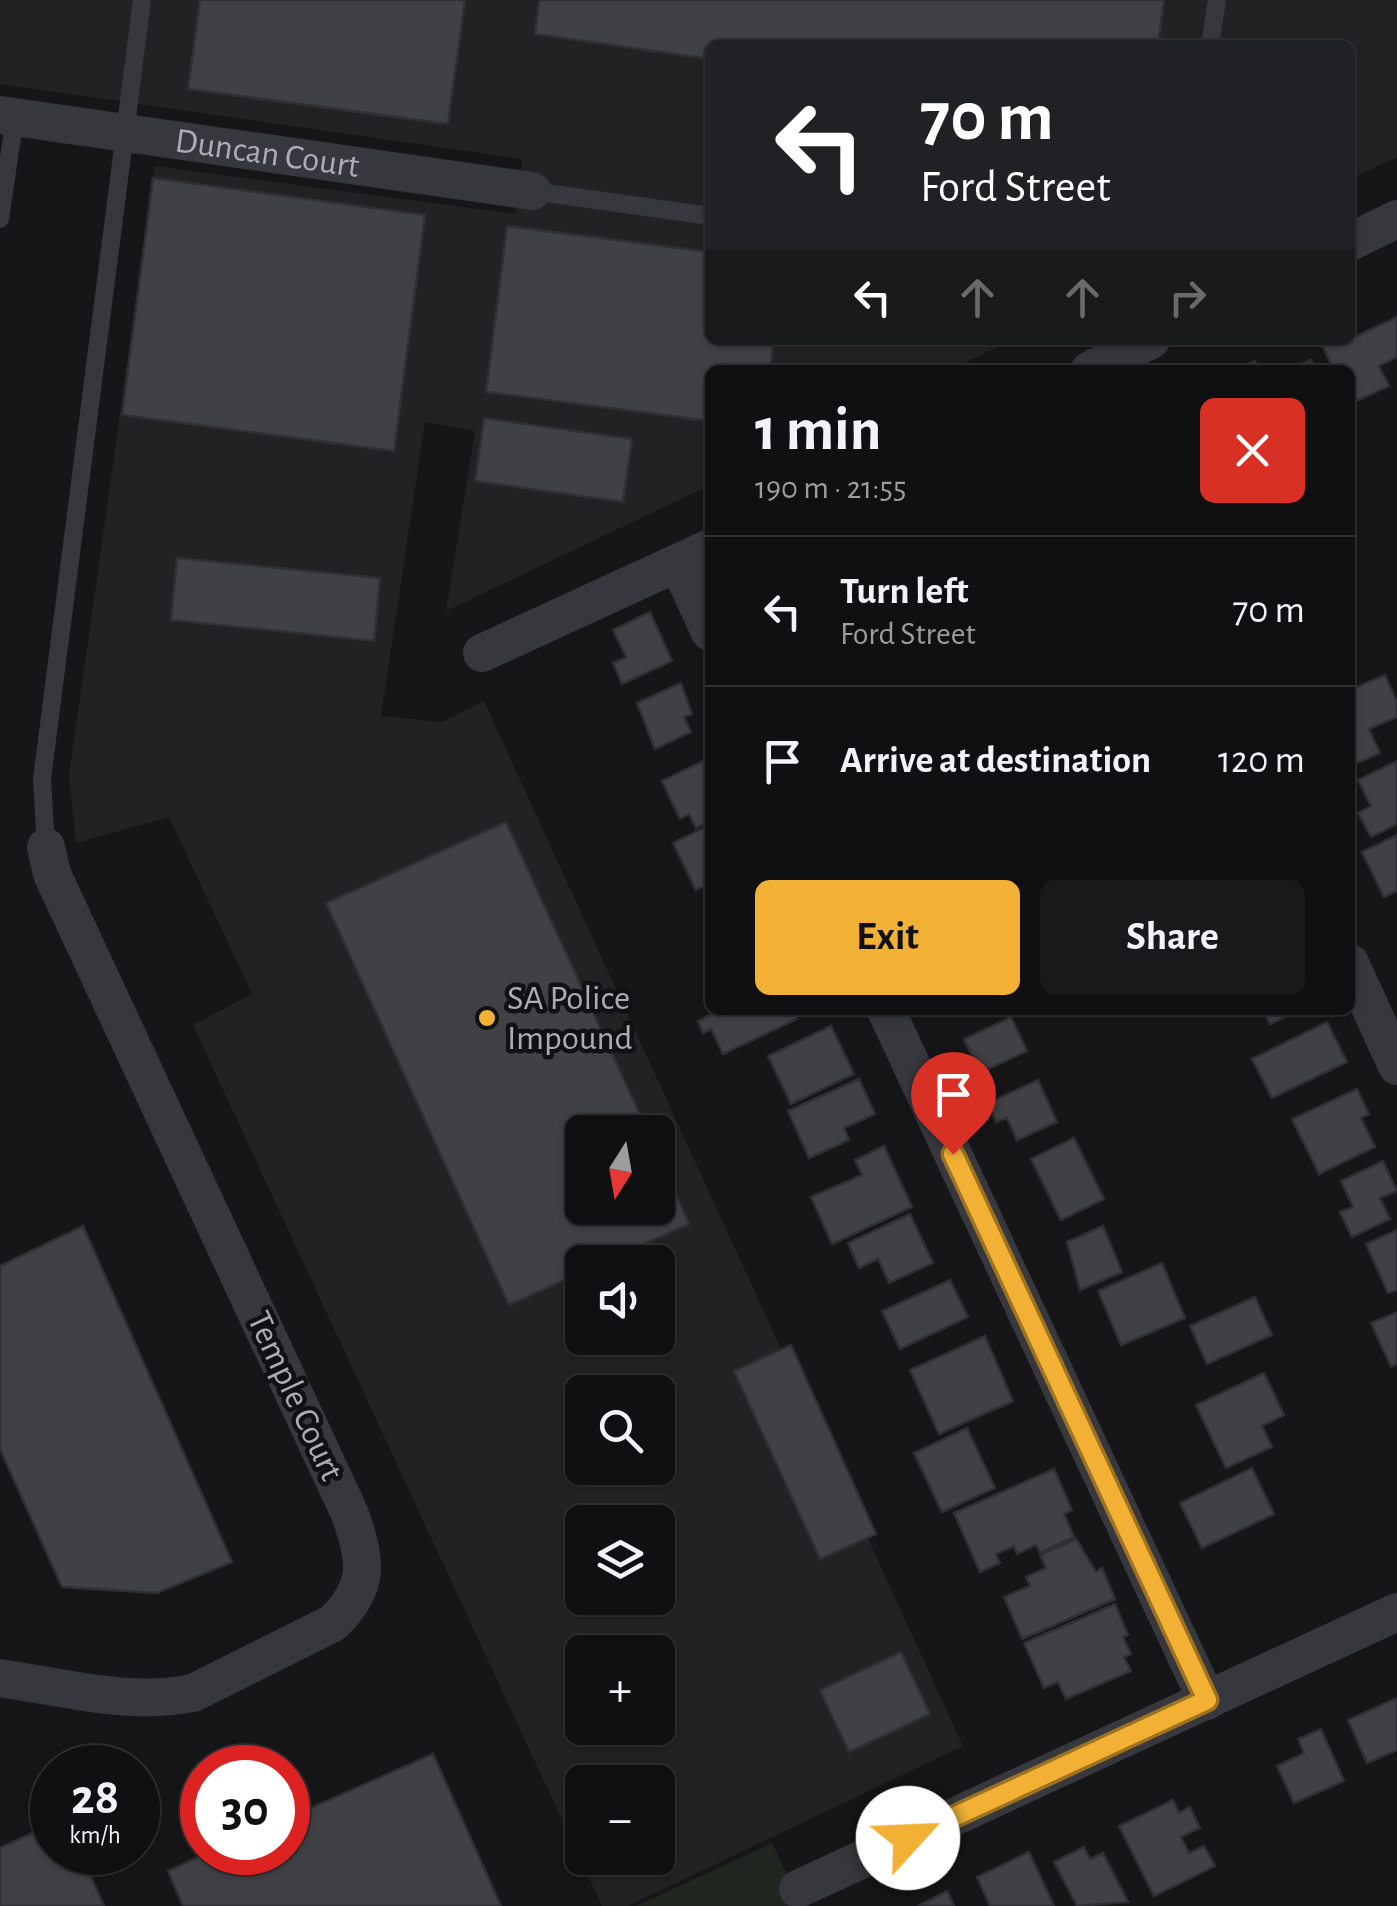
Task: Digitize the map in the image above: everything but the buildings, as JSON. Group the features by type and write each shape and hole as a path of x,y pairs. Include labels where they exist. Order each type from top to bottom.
{"street":[{"name":"Duncan Court","path":"8,116 532,191"},
{"path":"1355,240 1397,219"},
{"path":"1100,365 1141,345"},
{"path":"482,653 694,556 705,608"},
{"name":"Temple Court","path":"0,1678 135,1696 169,1698 193,1693 333,1623 350,1606 361,1585 364,1552 350,1514 52,874 46,847"},
{"path":"1355,975 1397,1066"},
{"path":"888,1015 1207,1700"},
{"path":"798,1889 1397,1612"}],"lane":[{"path":"46,847 42,779 142,0"},
{"path":"1211,40 1217,0"},
{"path":"0,219 8,116"},
{"path":"532,191 705,215"}],"shaded area":[{"path":"0,0 1397,0 1397,157 1355,177 1355,40 705,40 705,345 1002,345 960,365 705,365 705,487 446,611 475,431 425,422 381,716 442,722 484,701 674,1115 565,1115 565,1225 675,1225 675,1118 963,1746 628,1906 602,1906 588,1875 675,1875 675,1765 565,1765 565,1826 193,1025 252,994 169,817 76,843 69,776 155,166 515,214 522,159 0,84"},
{"path":"772,1843 802,1906 636,1906"}],"place":[{"name":"SA Police Impound","path":"487,1018"}],"route":[{"path":"908,1838 1207,1700 953,1154"}]}
